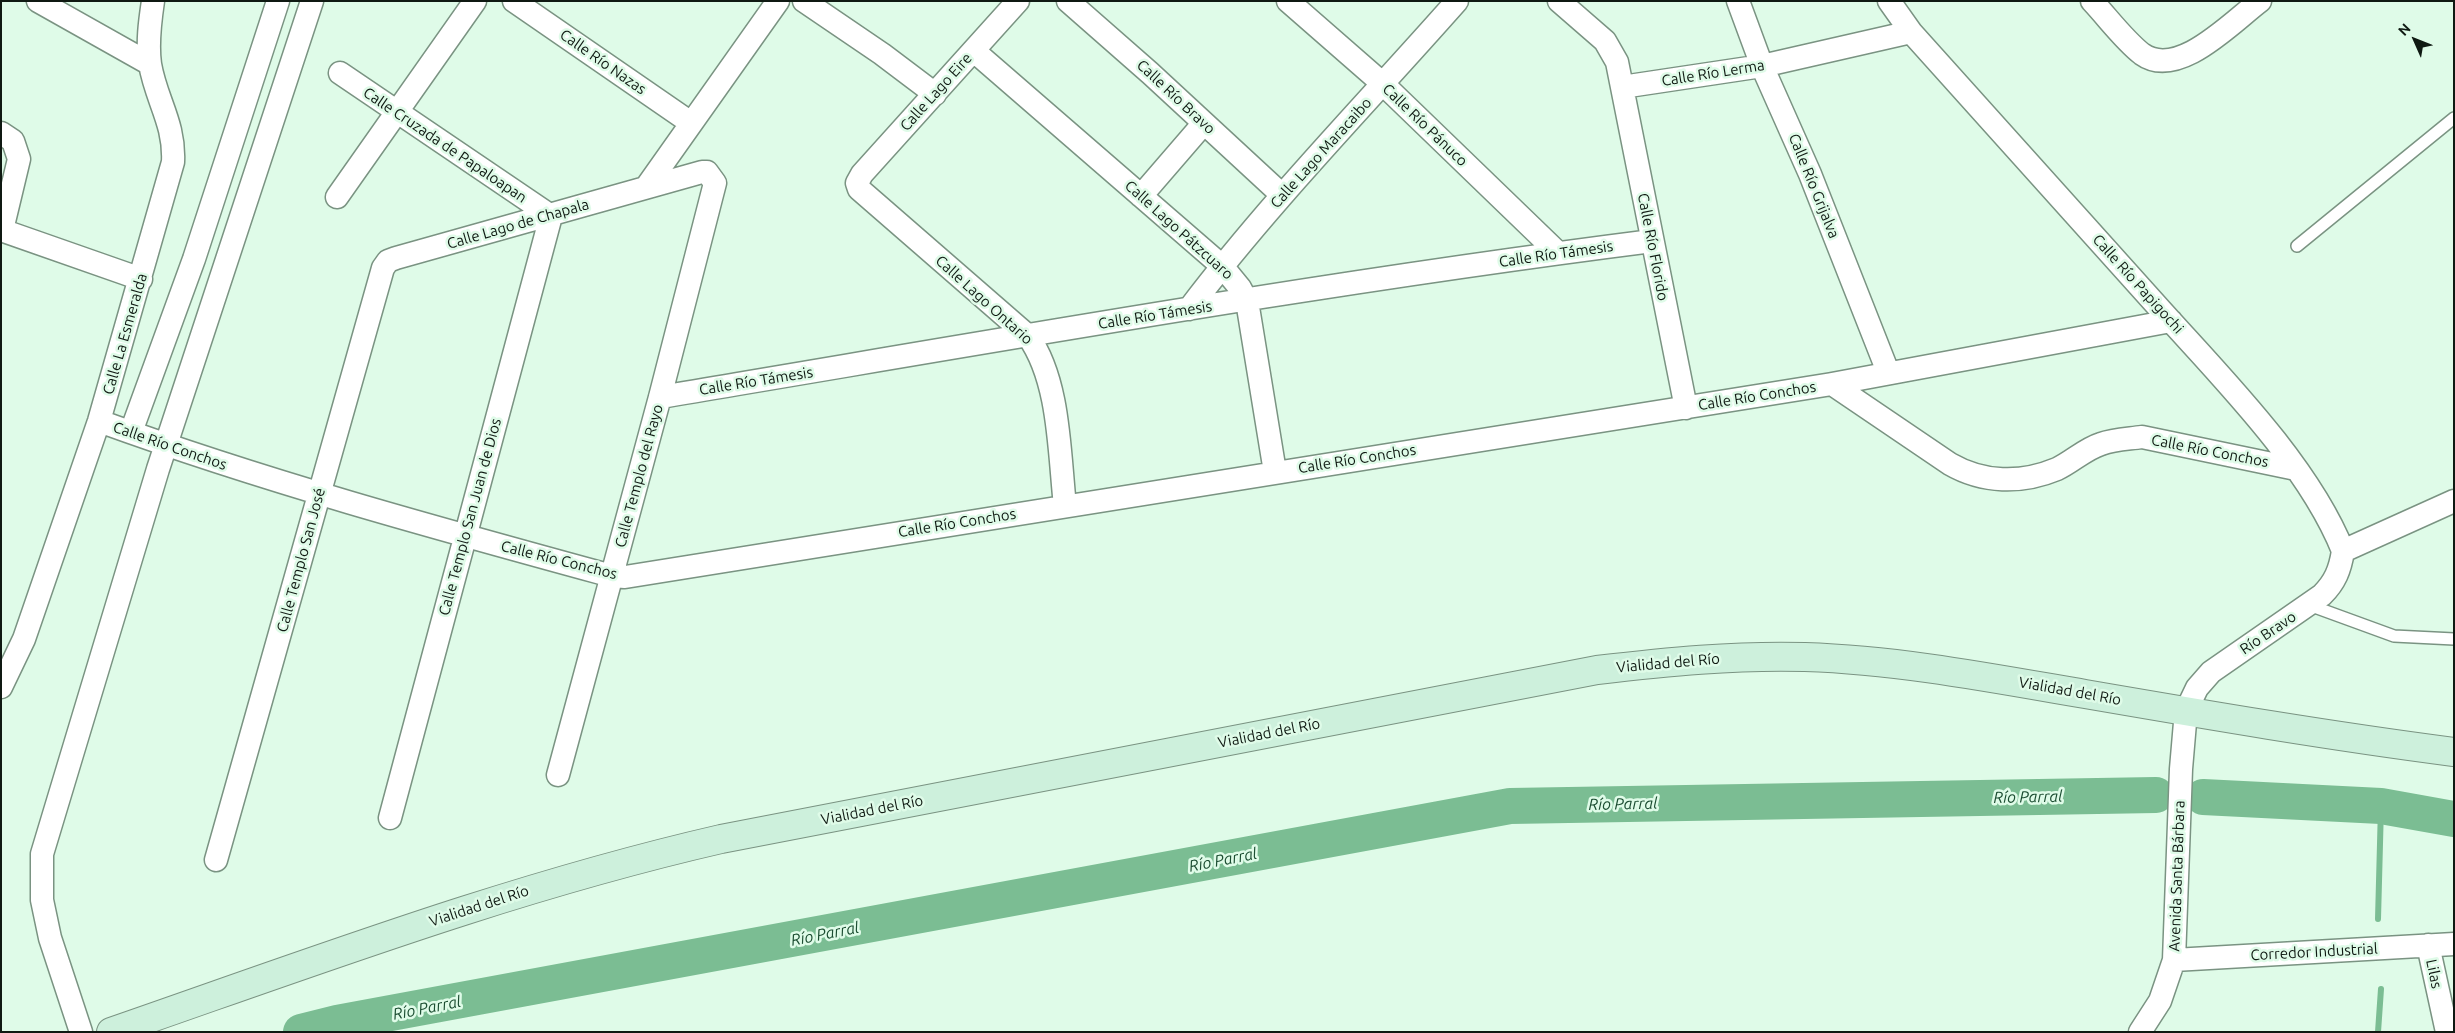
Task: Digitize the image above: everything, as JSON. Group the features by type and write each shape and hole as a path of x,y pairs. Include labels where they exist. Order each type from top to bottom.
{"main road":[{"name":"Vialidad del Río","path":"111,1032 484,903 631,860 730,837 1597,670 1673,661 1728,658 1804,657 1871,661 1946,670 2186,711 2454,752"}],"street":[{"path":"38,1 150,64"},
{"name":"Calle La Esmeralda","path":"1,687 24,639 99,421 174,162 174,142 170,124 150,64 149,33 153,1"},
{"path":"131,432 194,259 278,1"},
{"path":"81,1032 50,938 42,900 42,854 166,445 312,1"},
{"path":"336,197 398,113 476,1"},
{"name":"Calle Río Nazas","path":"514,1 691,124"},
{"path":"646,186 778,1"},
{"path":"804,1 882,54 935,94"},
{"name":"Calle Lago Eire","path":"857,183 862,174 1018,1"},
{"name":"Calle Río Bravo","path":"1068,1 1282,195"},
{"name":"Calle Río Pánuco","path":"1288,1 1383,84 1558,253"},
{"name":"Calle Lago Maracaibo","path":"1189,309 1222,266 1282,195 1457,1"},
{"path":"1559,1 1605,41 1617,62 1622,87"},
{"name":"Calle Río Grijalva","path":"1738,1 1762,66 1810,174 1888,372"},
{"name":"Calle Río Papigochi","path":"1889,1 1911,32 2239,397 2296,469 2321,508 2343,551"},
{"path":"2092,1 2141,53 2150,58 2173,61 2196,50 2260,1"},
{"name":"Calle Río Lerma","path":"1622,87 1762,66 1911,32"},
{"name":"Calle Lago Pátzcuaro","path":"974,51 1222,266 1240,288 1247,301 1275,472"},
{"name":"Calle Cruzada de Papaloapan","path":"340,73 551,216"},
{"name":"Calle Río Florido","path":"1622,87 1686,408"},
{"path":"1141,196 1204,123"},
{"path":"1,133 14,141 19,159 2,230 141,280"},
{"name":"Calle Lago de Chapala","path":"388,261 551,216 646,186 702,172 712,176"},
{"name":"Calle Templo del Rayo","path":"558,775 660,397 715,183 712,176"},
{"name":"Calle Lago Ontario","path":"857,183 859,189 1028,336 1046,366 1052,393 1065,506"},
{"name":"Calle Templo San Juan de Dios","path":"390,818 551,216"},
{"name":"Calle Río Támesis","path":"660,397 1189,309 1558,253 1652,241"},
{"name":"Calle Templo San José","path":"216,860 379,276 388,261"},
{"name":"Calle Río Conchos","path":"99,421 246,472 320,492 465,536 612,576 625,577 1832,384 1888,372 2171,321"},
{"name":"Calle Río Conchos","path":"1832,384 1950,464 1967,474 1982,479 2031,478 2058,468 2099,444 2119,439 2142,438 2296,469"},
{"path":"2343,551 2454,501"},
{"name":"Río Bravo","path":"2186,711 2197,688 2211,672 2310,605 2332,585 2340,571 2343,551"},
{"name":"Avenida Santa Bárbara","path":"2140,1032 2160,1001 2174,960 2181,769 2186,711"},
{"name":"Corredor Industrial","path":"2174,960 2454,944"},
{"name":"Lilas","path":"2428,945 2447,1032"}],"lane":[{"path":"2297,246 2454,118"},
{"path":"2310,605 2394,636 2454,639"}],"waterway":[{"name":"Río Parral","path":"301,1032 337,1023 1510,806 2156,795"},
{"name":"Río Parral","path":"2203,797 2381,806 2454,819"},
{"path":"2378,919 2381,806"},
{"path":"2378,1032 2381,989"}]}
